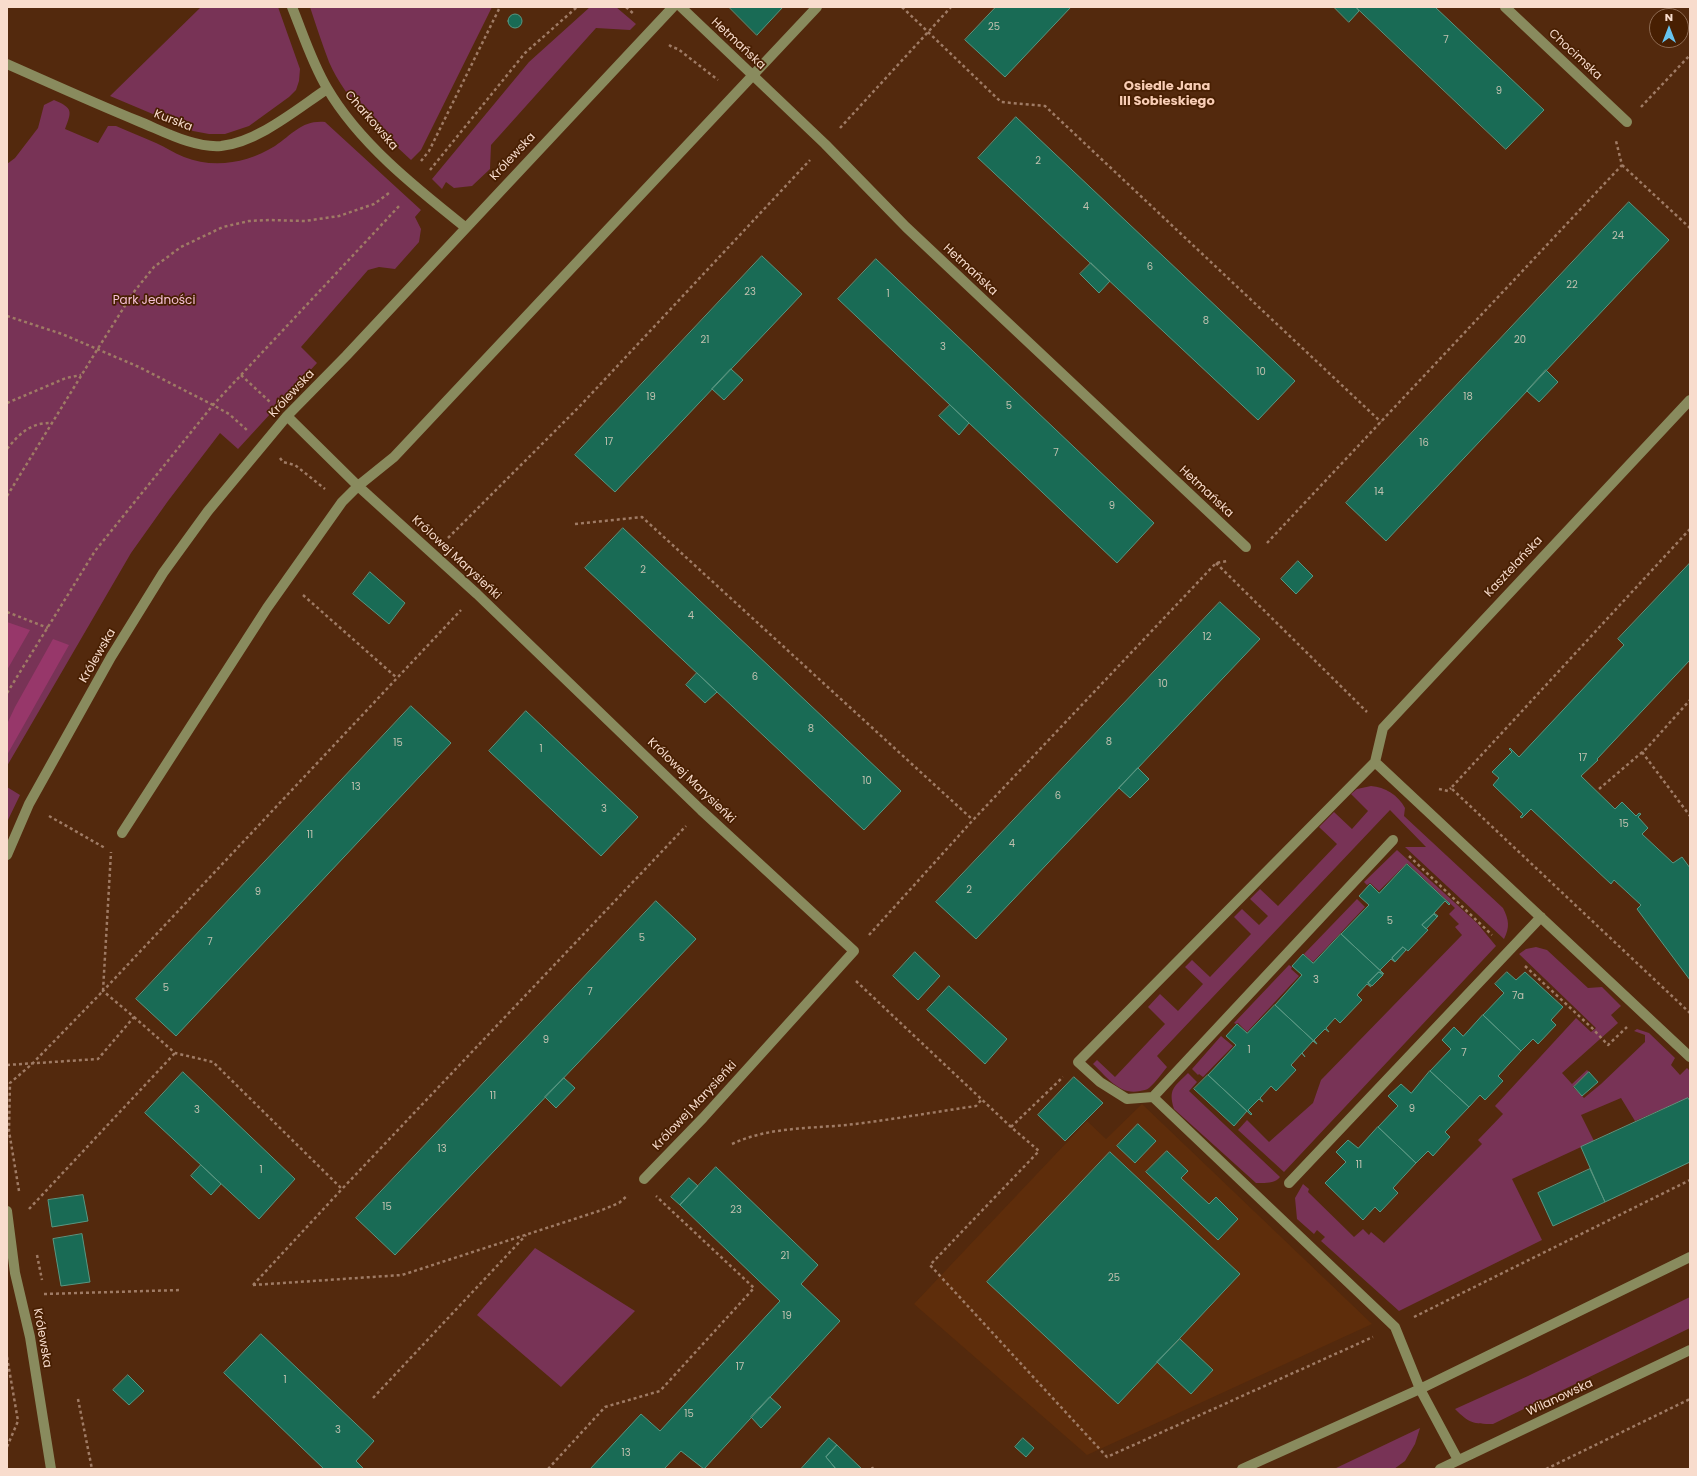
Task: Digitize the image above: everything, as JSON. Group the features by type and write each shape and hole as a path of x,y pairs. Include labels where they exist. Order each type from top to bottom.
{"street":[{"name":"Charkowska","path":"292,7 320,76 327,89 346,116 373,147 417,187 466,227"},
{"name":"Królewska","path":"7,855 30,804 111,657 163,573 208,511 287,416 346,356 673,7"},
{"name":"Hetmańska","path":"681,7 825,144 906,227 1246,548"},
{"path":"122,833 267,608 342,502 358,486 394,457 817,7"},
{"name":"Chocimska","path":"1505,7 1627,122"},
{"name":"Kurska","path":"7,64 118,113 181,139 201,145 221,146 247,139 277,123 327,89"},
{"name":"Kasztelańska","path":"1375,762 1383,728 1690,400"},
{"name":"Królowej Marysieńki","path":"287,416 358,486 477,594 701,810 854,951 703,1118 643,1181"},
{"path":"1393,840 1153,1097 1127,1098 1100,1082 1078,1062 1375,762 1690,1057"},
{"path":"1289,1183 1541,917"},
{"path":"1153,1097 1395,1327 1420,1389 1458,1460"},
{"name":"Królewska","path":"7,1211 9,1237 30,1337 51,1469"},
{"path":"1242,1469 1420,1389 1690,1257"},
{"name":"Wilanowska","path":"1440,1469 1690,1350"}],"path":[{"path":"7,496 133,293 154,267 181,247 223,227 269,220 305,221 323,219 358,210 374,204 407,178 429,151 500,7"},
{"path":"7,693 95,551 214,405 417,187 525,53 577,7"},
{"path":"626,7 672,47 678,48 735,93"},
{"path":"902,7 1002,102 1045,106 1381,422"},
{"path":"433,554 579,407 951,7"},
{"path":"1690,55 1615,134 1622,165 1690,228"},
{"path":"1265,545 1622,165"},
{"path":"7,316 62,334 139,367 214,405 229,414 283,462 295,465 342,502"},
{"path":"7,403 66,378 81,375"},
{"path":"241,375 287,416"},
{"path":"7,449 18,436 30,427 41,422 53,423"},
{"path":"575,524 642,516 973,820"},
{"path":"1690,529 1451,788 1690,1013"},
{"path":"854,951 973,820 1216,563 1231,560"},
{"path":"1216,563 1383,728"},
{"path":"286,581 397,678"},
{"path":"21,1196 18,1189 9,1131 10,1083 32,1064 103,990 477,594"},
{"path":"7,612 48,628"},
{"path":"1599,789 1642,752 1690,700"},
{"path":"1642,752 1690,816"},
{"path":"30,804 111,852 103,990"},
{"path":"548,1469 605,1408 660,1391 754,1288 643,1181 619,1203 402,1275 253,1285 701,810"},
{"path":"840,966 1011,1127 1039,1151 930,1265 1107,1457 1395,1327 1690,1180"},
{"path":"103,990 175,1054 214,1062 342,1189"},
{"path":"7,1065 98,1060 134,1017"},
{"path":"29,1208 175,1054"},
{"path":"1011,1127 1078,1062"},
{"path":"732,1144 741,1140 783,1130 855,1124 976,1106 982,1099"},
{"path":"24,1204 29,1208 30,1216"},
{"path":"373,1398 526,1235"},
{"path":"36,1247 44,1294"},
{"path":"21,1297 44,1294 181,1290"},
{"path":"7,1357 18,1420 7,1447"},
{"path":"78,1399 92,1469"},
{"path":"1546,1469 1690,1399"}],"shaded area":[{"path":"7,622 30,630 7,670"},
{"path":"53,639 69,645 7,755 7,724"},
{"path":"1142,1104 1372,1324 1087,1455 914,1304 1087,1121 1106,1139"}],"green space":[{"path":"201,7 278,7 300,69 299,81 296,90 289,97 249,126 225,134 209,134 193,131 110,96"},
{"path":"310,7 492,7 421,150 411,160 365,115 345,90 329,62"},
{"path":"590,7 616,7 636,24 630,30 596,28 491,145 490,169 472,186 454,188 446,182 442,189 432,179 529,62"},
{"name":"Park Jedności","path":"54,100 68,108 70,114 65,129 98,143 108,126 116,126 184,157 207,163 231,162 254,157 275,146 298,129 310,123 325,122 421,210 415,217 421,229 419,242 395,269 379,267 368,270 301,347 317,363 238,449 220,433 168,501 131,553 7,766 7,164 15,158 38,128 44,105"},
{"path":"1371,786 1391,792 1399,799 1405,808 1404,816 1503,908 1507,916 1508,924 1504,939 1405,847 1426,847 1390,810 1157,1056 1167,1067 1152,1086 1146,1090 1133,1092 1126,1091 1108,1079 1093,1064 1097,1060 1115,1077 1165,1024 1148,1007 1160,994 1178,1011 1203,984 1185,967 1192,960 1210,977 1251,934 1234,917 1242,909 1259,925 1268,916 1250,899 1260,889 1278,906 1337,844 1319,827 1334,812 1352,829 1368,811 1351,794 1357,789"},
{"path":"7,787 20,795 7,822"},
{"path":"1397,850 1477,923 1496,946 1284,1172 1238,1130 1247,1120 1269,1142 1313,1103 1321,1080 1462,935 1455,927 1459,924 1449,914 1455,908 1407,863 1379,891 1370,883 1367,885 1364,882"},
{"path":"1357,899 1365,907 1313,962 1304,954"},
{"path":"1536,947 1547,950 1588,988 1602,987 1621,1006 1611,1015 1618,1023 1562,1073 1572,1084 1587,1070 1589,1072 1573,1087 1584,1098 1645,1042 1645,1035 1634,1031 1637,1029 1649,1033 1675,1058 1671,1065 1680,1075 1687,1068 1690,1071 1690,1097 1635,1121 1621,1098 1581,1115 1594,1141 1512,1179 1542,1240 1399,1311 1321,1241 1325,1237 1317,1230 1314,1234 1297,1219 1295,1198 1303,1184 1309,1189 1308,1192 1354,1237 1363,1229 1369,1235 1371,1232 1384,1243 1482,1144 1478,1140 1503,1114 1495,1106 1576,1018 1591,1032 1596,1028 1519,954 1526,949"},
{"path":"1289,965 1292,967 1291,969 1299,976 1247,1032 1238,1023 1234,1023"},
{"path":"1221,1036 1233,1046 1203,1077 1199,1074 1198,1075 1192,1069"},
{"path":"1188,1073 1197,1082 1189,1091 1280,1177 1278,1179 1269,1183 1256,1183 1174,1109 1172,1093 1176,1085"},
{"path":"535,1248 635,1311 561,1387 477,1315"},
{"path":"1690,1297 1690,1328 1493,1424 1472,1422 1455,1409 1528,1376"},
{"path":"1420,1428 1415,1444 1405,1461 1394,1469 1334,1469"}],"building":[{"path":"729,7 783,7 757,35"},
{"path":"996,7 1071,7 1005,77 965,40"},
{"path":"1334,7 1356,7 1359,11 1349,22"},
{"path":"1356,7 1435,7 1544,110 1506,149"},
{"path":"512,14 518,14 522,18 522,24 518,28 512,28 508,24 508,18"},
{"path":"1016,117 1295,381 1258,420 978,158"},
{"path":"1629,202 1669,240 1386,541 1346,503"},
{"path":"762,256 802,294 615,492 575,455"},
{"path":"876,259 1154,523 1117,563 838,299"},
{"path":"1091,263 1110,281 1099,293 1080,274"},
{"path":"731,369 743,380 724,400 712,389"},
{"path":"1546,370 1558,382 1539,402 1527,391"},
{"path":"950,405 969,423 959,435 939,416"},
{"path":"623,528 901,791 864,830 585,568"},
{"path":"1298,561 1313,576 1296,594 1281,579"},
{"path":"1690,563 1690,660 1597,759 1598,760 1581,776 1615,809 1622,802 1636,816 1639,813 1641,814 1638,817 1648,828 1642,834 1673,863 1682,857 1690,868 1690,980 1637,909 1641,905 1614,880 1611,884 1531,809 1522,818 1520,817 1523,814 1493,785 1499,778 1492,772 1512,752 1509,749 1510,748 1519,757 1624,645 1618,639"},
{"path":"370,572 405,603 389,624 353,594"},
{"path":"1220,602 1260,639 976,939 936,902"},
{"path":"697,673 717,692 705,703 686,685"},
{"path":"411,706 451,743 176,1036 136,999"},
{"path":"526,711 638,817 601,856 489,751"},
{"path":"1138,768 1149,779 1130,798 1119,788"},
{"path":"1407,864 1450,904 1449,905 1445,901 1434,913 1438,916 1437,917 1434,914 1422,925 1428,930 1408,951 1403,947 1392,958 1395,962 1391,959 1380,970 1384,974 1341,934 1369,905 1359,896 1370,884 1379,893"},
{"path":"656,901 696,939 395,1255 356,1218"},
{"path":"1434,914 1437,917 1426,929 1422,925"},
{"path":"1341,934 1384,974 1379,972 1368,983 1371,987 1367,984 1357,995 1362,1000 1340,1023 1335,1018 1326,1028 1329,1032 1325,1029 1314,1040 1317,1044 1275,1005 1302,975 1292,966 1303,954 1313,963"},
{"path":"1403,947 1406,950 1395,962 1392,958"},
{"path":"915,952 940,976 918,1000 893,976"},
{"path":"1379,972 1383,975 1372,986 1368,983"},
{"path":"1507,972 1516,980 1525,972 1563,1007 1551,1020 1556,1025 1538,1044 1533,1039 1521,1051 1483,1015 1504,993 1495,984"},
{"path":"949,986 1007,1039 985,1064 927,1010"},
{"path":"1275,1005 1317,1044 1313,1041 1291,1065 1296,1070 1276,1091 1271,1086 1260,1098 1263,1102 1259,1099 1248,1110 1252,1114 1251,1115 1208,1075 1236,1045 1226,1036 1237,1024 1247,1033"},
{"path":"1483,1015 1521,1051 1498,1076 1503,1081 1485,1100 1480,1095 1469,1107 1430,1071 1451,1049 1442,1040 1454,1027 1463,1036"},
{"path":"1430,1071 1469,1107 1445,1132 1450,1137 1433,1156 1428,1151 1416,1163 1378,1127 1398,1106 1388,1096 1401,1084 1411,1093"},
{"path":"183,1072 295,1179 259,1219 145,1113"},
{"path":"1589,1072 1598,1082 1582,1096 1574,1087"},
{"path":"1208,1075 1247,1111 1234,1126 1194,1089"},
{"path":"1074,1077 1103,1103 1065,1141 1038,1115"},
{"path":"564,1078 575,1088 556,1108 545,1097"},
{"path":"1688,1098 1690,1101 1690,1162 1605,1202 1581,1147"},
{"path":"1138,1124 1156,1141 1135,1163 1117,1146"},
{"path":"1378,1127 1416,1163 1393,1188 1398,1193 1380,1212 1375,1207 1363,1220 1325,1183 1346,1162 1336,1152 1348,1140 1358,1148"},
{"path":"1167,1151 1188,1171 1181,1178 1209,1204 1216,1197 1238,1219 1218,1240 1146,1172"},
{"path":"1110,1152 1240,1274 1118,1404 987,1282"},
{"path":"201,1165 221,1184 211,1195 191,1176"},
{"path":"716,1167 818,1265 801,1284 840,1321 704,1469 681,1451 664,1469 590,1469 641,1414 660,1431 780,1301 680,1205"},
{"path":"1590,1169 1605,1202 1553,1226 1538,1193"},
{"path":"689,1178 698,1186 680,1205 671,1197"},
{"path":"83,1195 88,1221 52,1227 48,1200"},
{"path":"82,1234 90,1282 61,1286 53,1239"},
{"path":"261,1334 374,1441 356,1461 364,1469 324,1469 224,1373"},
{"path":"1180,1339 1213,1370 1191,1394 1157,1362"},
{"path":"128,1375 144,1391 129,1405 113,1390"},
{"path":"770,1397 781,1407 761,1428 751,1417"},
{"path":"829,1438 837,1445 826,1457 836,1469 801,1469"},
{"path":"1023,1438 1034,1448 1026,1457 1015,1447"},
{"path":"837,1445 862,1469 836,1469 826,1457"}],"district":[{"name":"Osiedle Jana III Sobieskiego","path":"1167,94"}]}
